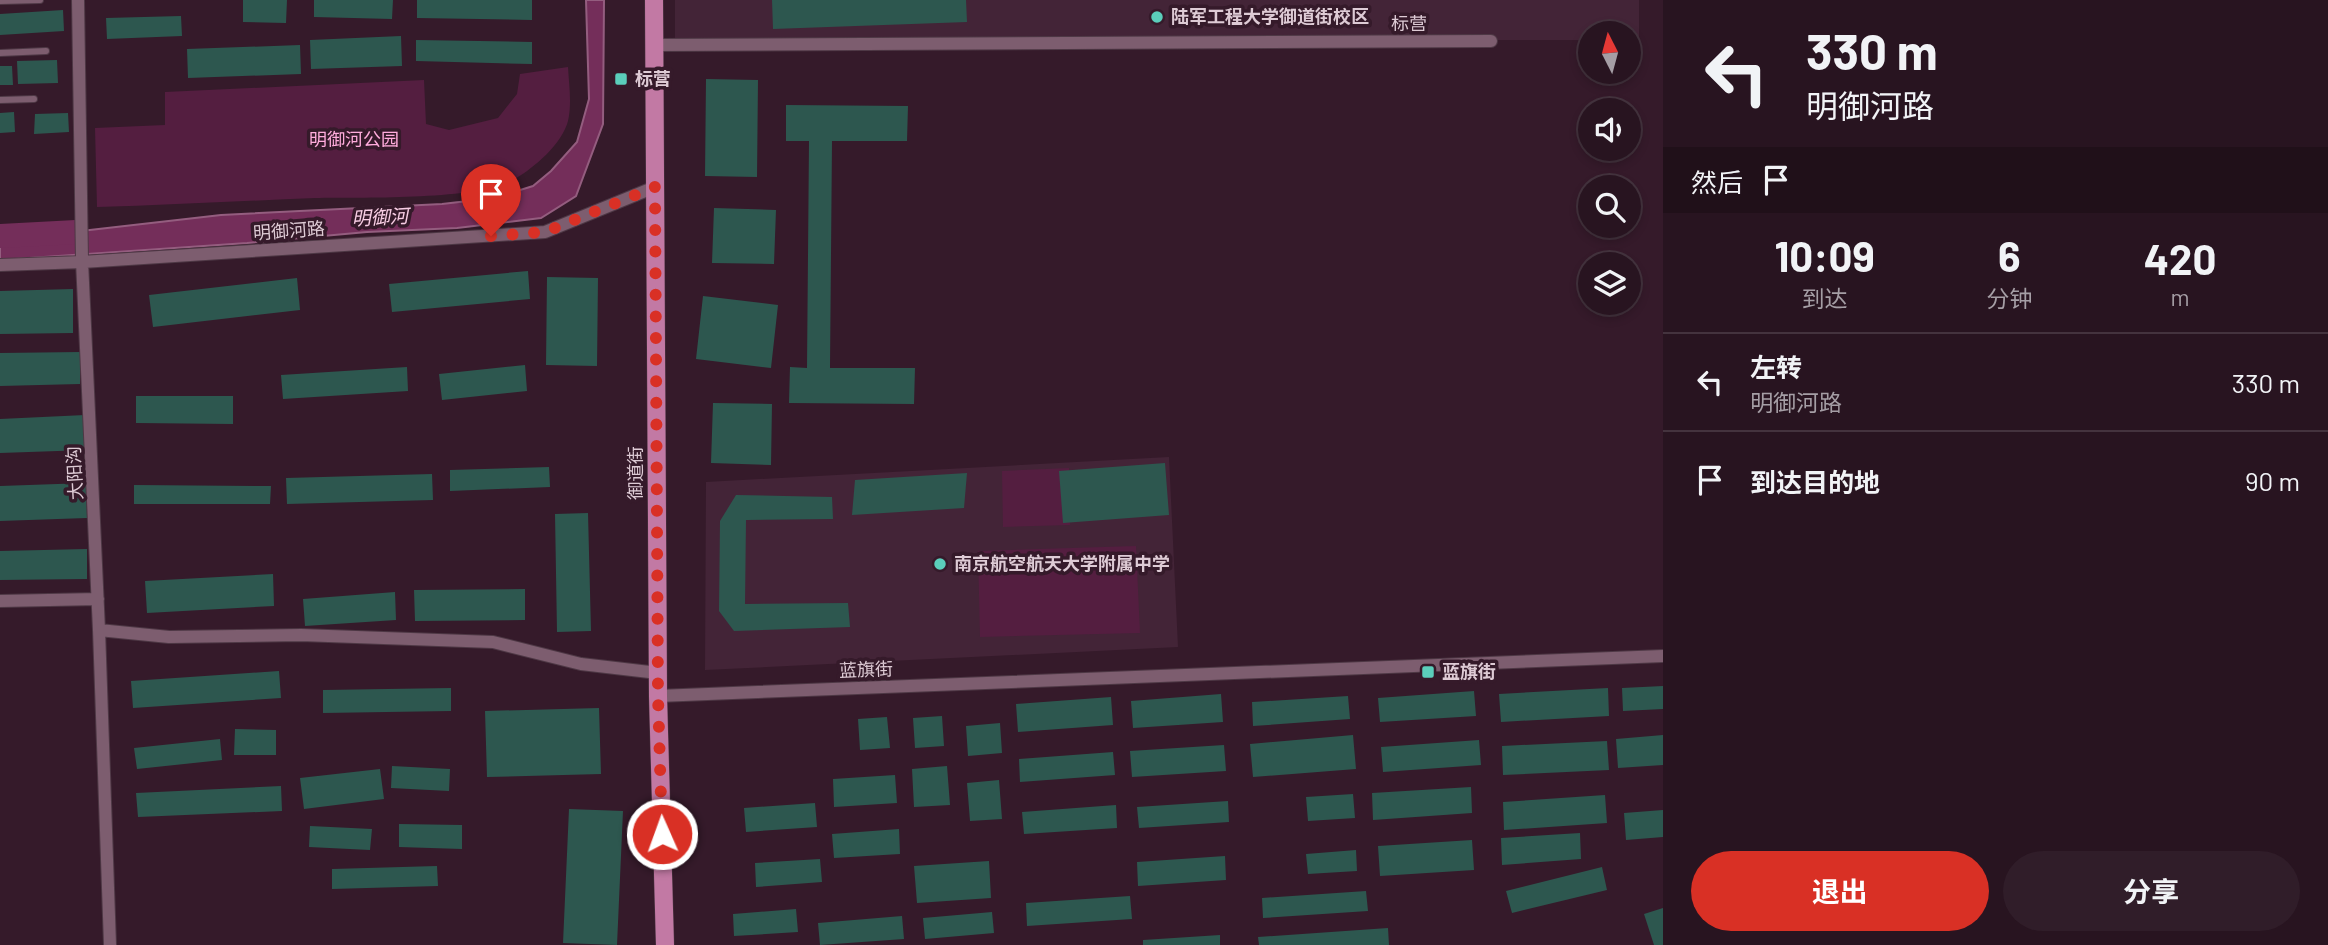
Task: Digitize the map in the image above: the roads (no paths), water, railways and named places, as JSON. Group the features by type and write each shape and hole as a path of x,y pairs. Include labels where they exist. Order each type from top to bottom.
{"main road":[{"name":"御道街","path":"654,0 658,696 665,945"}],"street":[{"name":"大阳沟","path":"78,0 82,262 98,599 110,945"},
{"name":"标营","path":"654,45 1491,41"},
{"name":"明御河路","path":"0,265 545,232 655,187"},
{"path":"0,601 98,599"},
{"path":"99,630 169,637 301,635 493,642 581,664 658,673"},
{"name":"蓝旗街","path":"658,696 1663,656"}],"lane":[{"path":"0,1 40,0"},
{"path":"0,52 46,51"},
{"path":"0,100 34,99"}],"water":[{"name":"明御河","path":"586,0 604,0 603,124 576,196 541,218 457,228 367,232 0,260 0,237 221,215 442,204 494,198 533,186 551,171 577,142 589,99"}],"waterway":[{"name":"明御河","path":"0,236 76,232"}],"place":[{"name":"陆军工程大学御道街校区","path":"1157,17"},
{"name":"标营","path":"621,79"},
{"name":"南京航空航天大学附属中学","path":"940,564"},
{"name":"蓝旗街","path":"1428,672"}],"park label":[{"name":"明御河公园","path":"354,140"}]}
